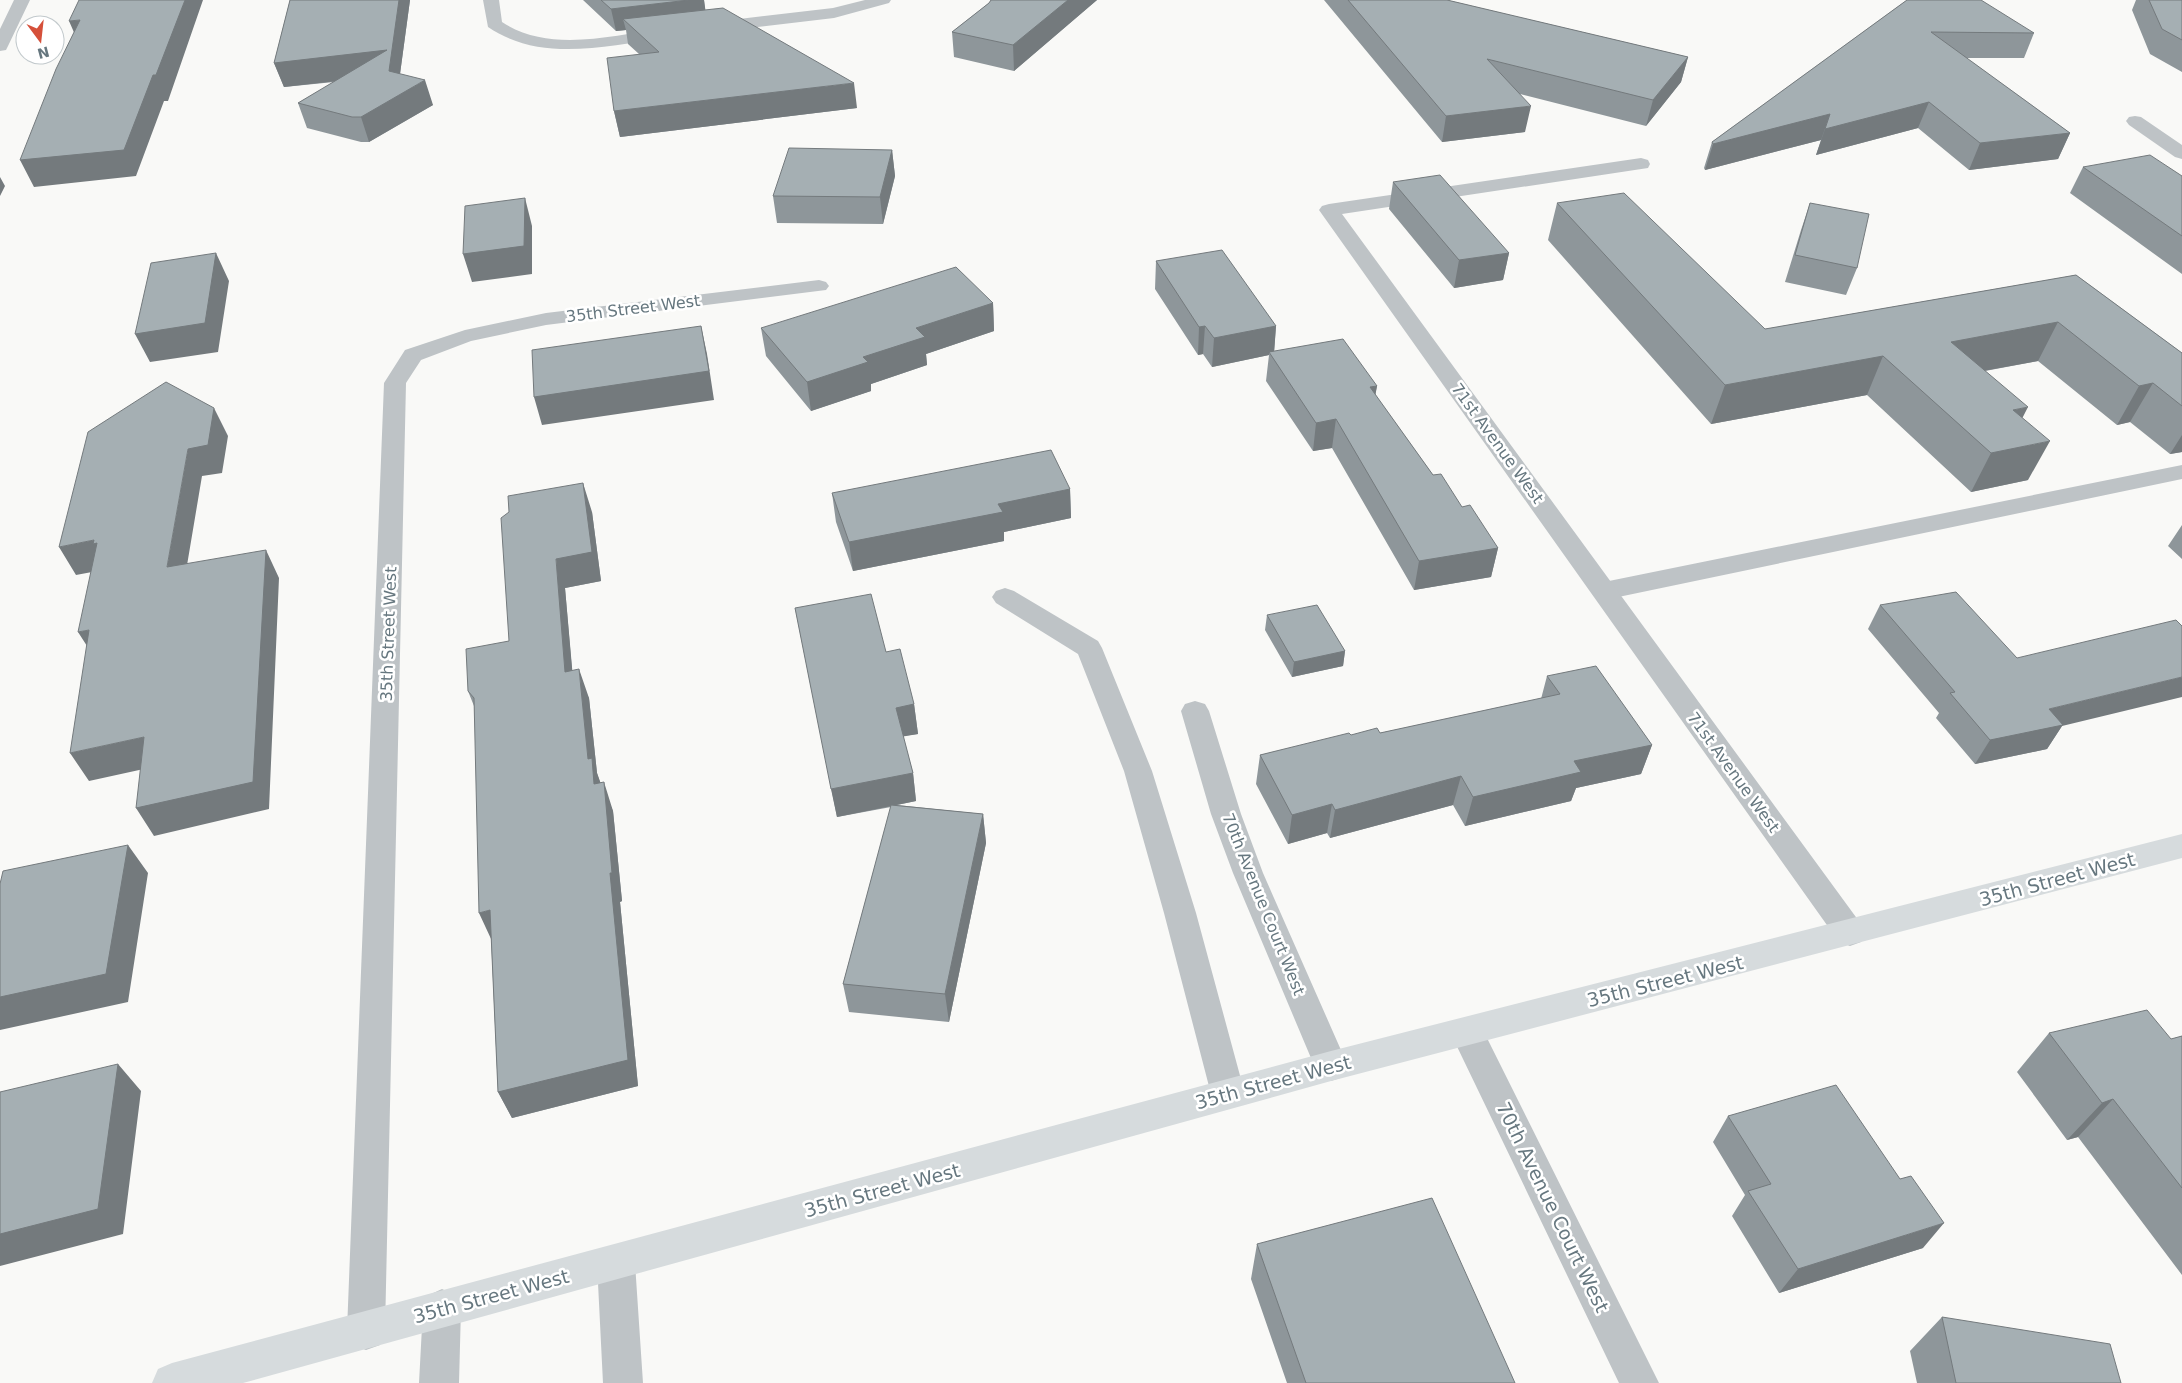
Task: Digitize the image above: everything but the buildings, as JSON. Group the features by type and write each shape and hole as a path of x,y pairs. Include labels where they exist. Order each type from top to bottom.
{"street":[{"path":"0,46 22,0"},
{"path":"491,0 494,24 502,32 537,44 558,45 676,32"},
{"path":"696,29 834,13 882,0"},
{"path":"2135,121 2182,153"},
{"name":"71st Avenue West","path":"1641,164 1330,210 1850,933"},
{"name":"35th Street West","path":"366,1331 396,383 413,355 465,336 546,319 819,286"},
{"path":"1604,591 2182,472"},
{"path":"1005,597 1089,648 1138,771 1180,913 1228,1094"},
{"name":"70th Avenue Court West","path":"1195,711 1226,814 1248,873 1331,1066"},
{"name":"35th Street West","path":"172,1383 1331,1066 2182,846"},
{"name":"70th Avenue Court West","path":"1467,1032 1639,1383"},
{"path":"616,1263 623,1383"},
{"path":"439,1383 442,1308"}]}
